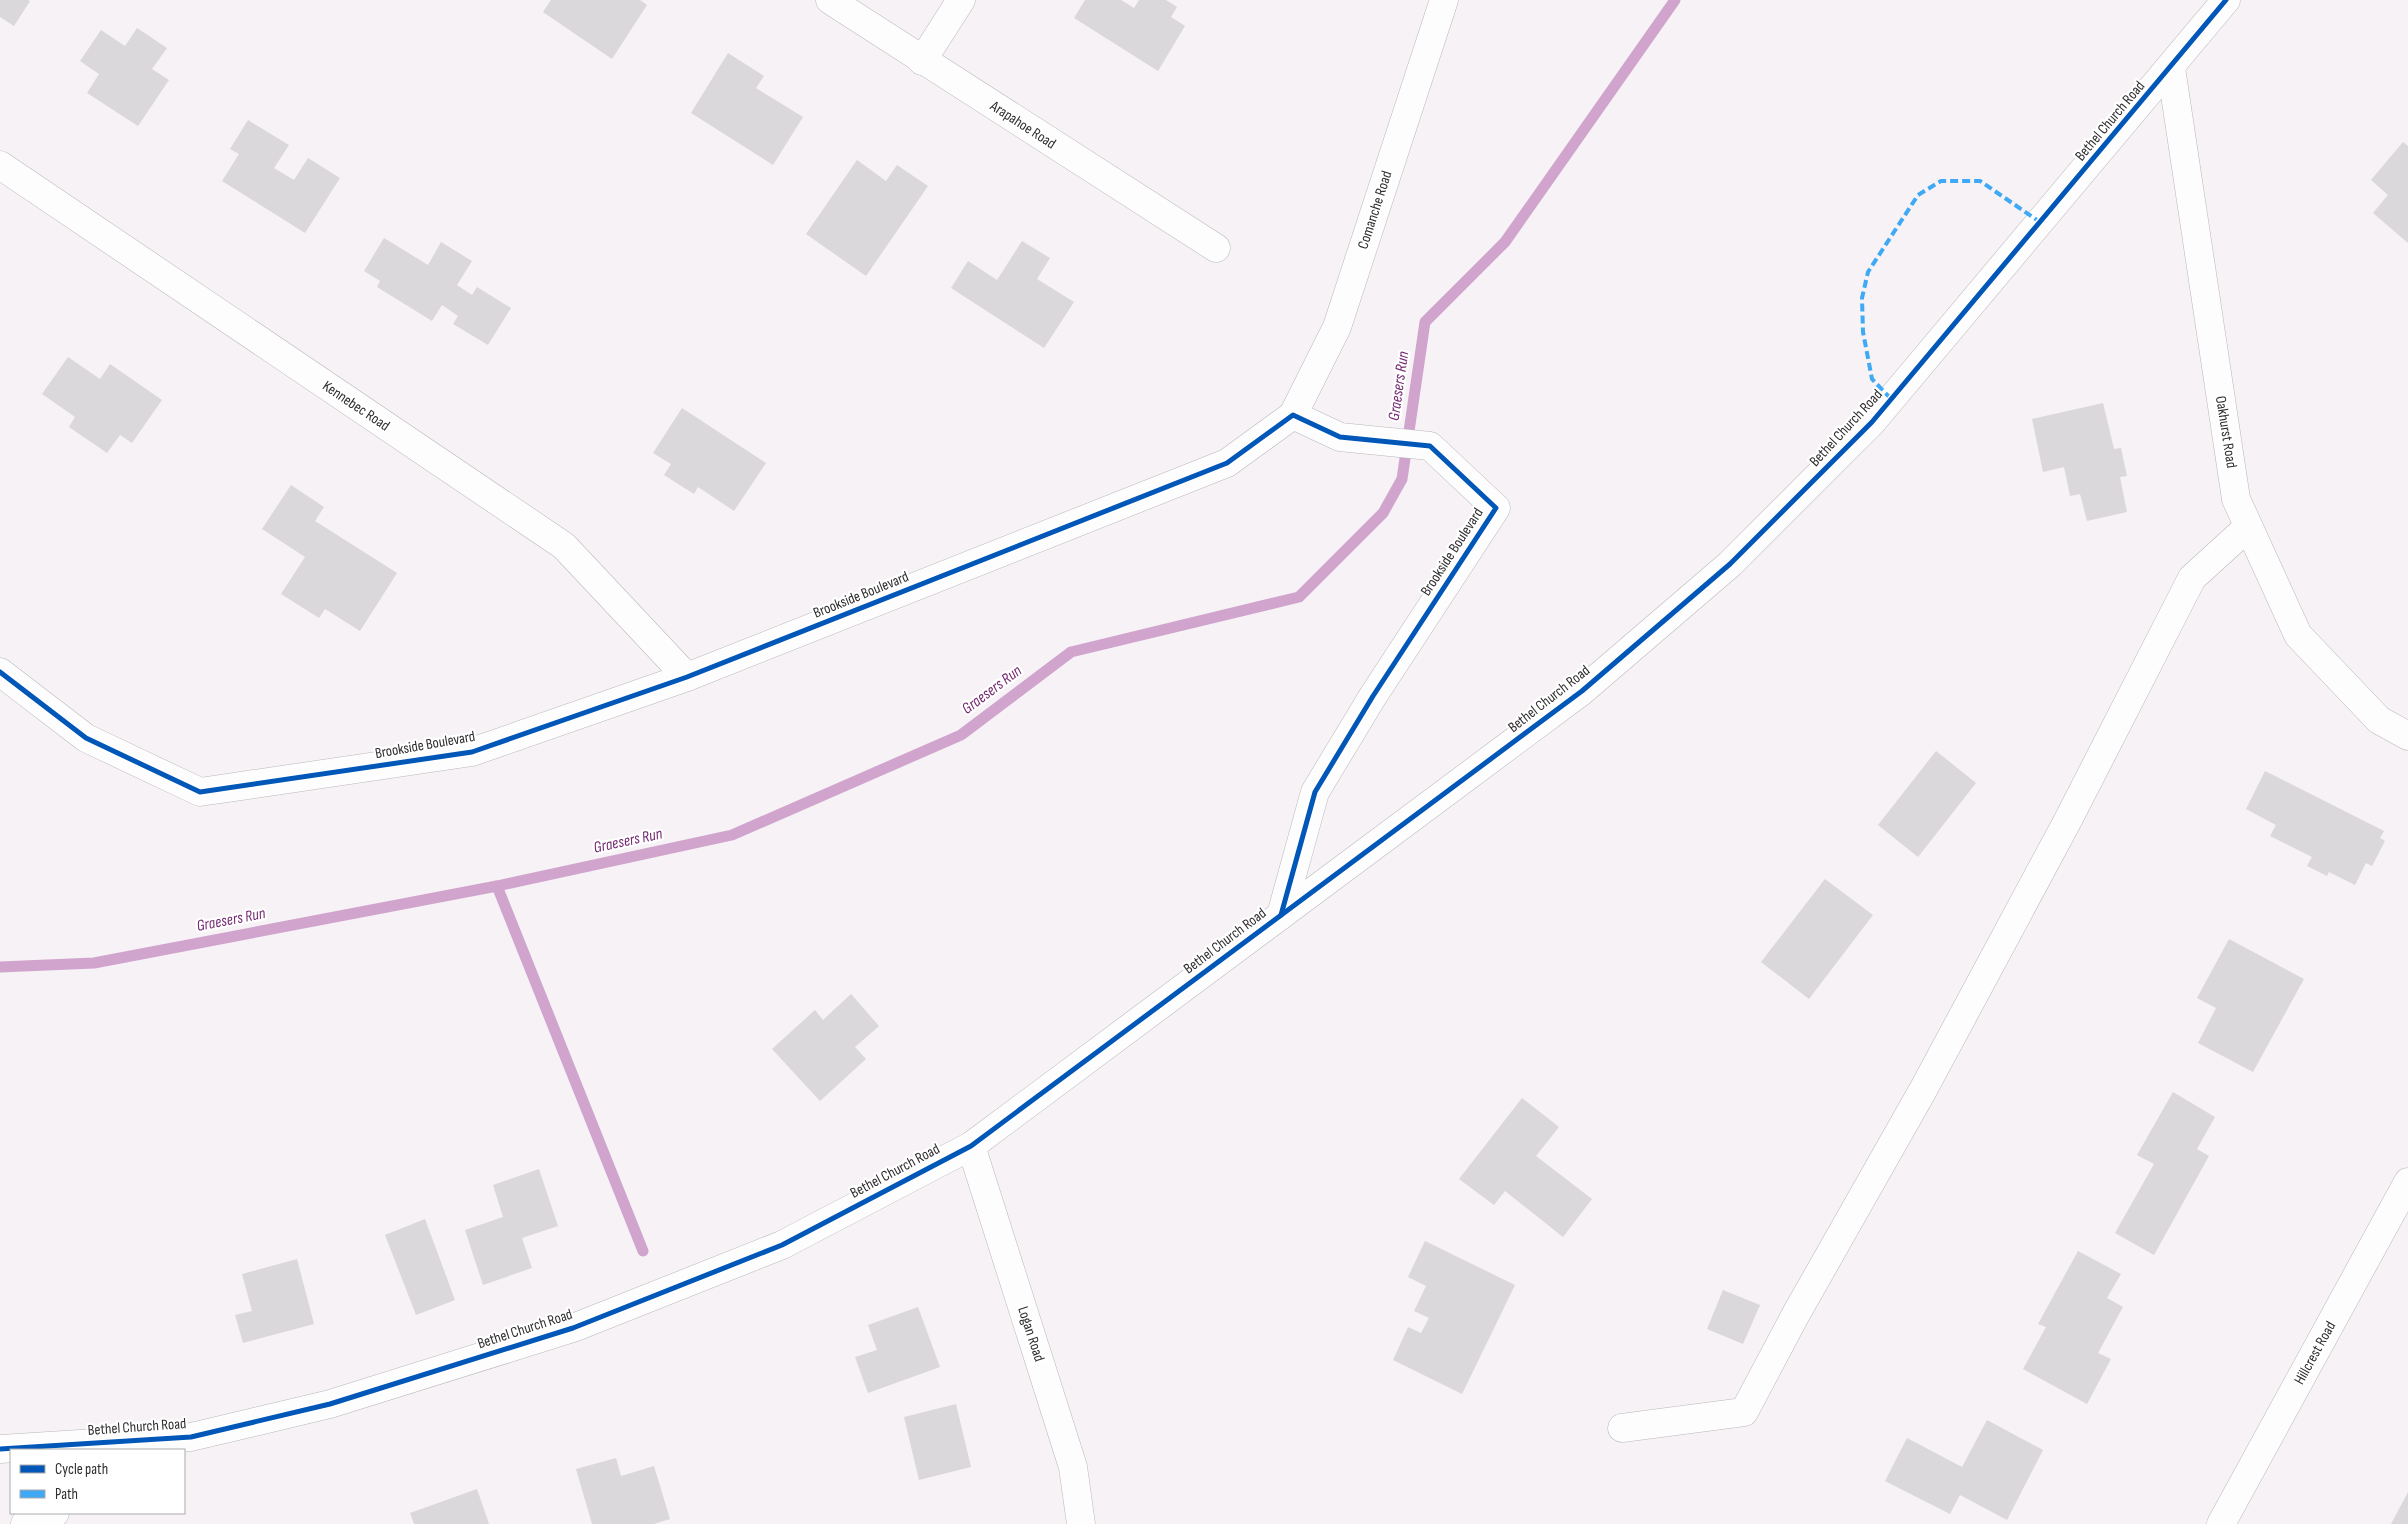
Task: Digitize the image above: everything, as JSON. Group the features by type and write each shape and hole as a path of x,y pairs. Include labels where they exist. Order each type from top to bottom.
{"street":[{"name":"Arapahoe Road","path":"830,0 1216,248"},
{"path":"922,60 961,0"},
{"name":"Comanche Road","path":"1293,415 1337,327 1444,0"},
{"name":"Bethel Church Road","path":"0,1449 181,1443 330,1404 573,1328 782,1245 971,1146 1582,691 1730,564 1872,422 2171,68 2226,0"},
{"name":"Oakhurst Road","path":"2171,68 2236,499 2298,635 2379,720 2408,736"},
{"name":"Kennebec Road","path":"0,165 564,546 687,677"},
{"name":"Brookside Boulevard","path":"0,672 86,738 200,792 472,752 687,677 1227,463 1293,415 1340,437 1430,446 1496,508 1373,696 1315,792 1281,915"},
{"path":"1622,1428 1744,1412 1927,1081 2058,838 2192,578 2248,527"},
{"name":"Logan Road","path":"971,1146 1073,1467 1081,1524"},
{"name":"Hillcrest Road","path":"2221,1524 2408,1182"},
{"path":"25,1524 52,1514"}],"building":[{"path":"0,0 30,1 14,26 0,17"},
{"path":"551,0 640,0 647,5 612,59 543,12"},
{"path":"1085,0 1121,0 1134,8 1139,0 1166,0 1177,7 1171,17 1185,26 1158,71 1074,18"},
{"path":"137,28 167,48 152,69 169,80 138,126 87,93 99,74 80,61 101,30 125,46"},
{"path":"728,53 764,76 756,88 803,117 773,165 691,113"},
{"path":"248,120 289,145 274,168 294,180 308,158 340,178 305,233 222,181 239,154 230,149"},
{"path":"2403,142 2408,146 2408,243 2373,213 2388,195 2371,180"},
{"path":"857,160 886,181 897,165 928,186 866,276 806,234"},
{"path":"384,238 428,265 441,242 472,261 457,285 472,295 477,287 511,308 488,345 453,324 458,316 442,305 432,321 377,287 380,281 364,271"},
{"path":"1022,241 1050,258 1037,279 1074,302 1044,348 951,288 968,261 997,280"},
{"path":"68,357 100,379 110,364 162,400 132,443 120,435 107,453 69,427 75,417 42,394"},
{"path":"2103,403 2114,449 2121,448 2127,476 2120,477 2127,512 2087,521 2080,494 2070,496 2064,467 2043,472 2032,419"},
{"path":"682,408 766,463 734,511 698,487 694,494 664,475 671,464 653,453"},
{"path":"291,485 324,507 315,521 397,573 360,631 325,609 319,618 281,594 305,557 262,529"},
{"path":"1936,751 1976,783 1918,857 1878,825"},
{"path":"2265,771 2384,831 2380,838 2385,841 2372,866 2366,863 2355,885 2329,872 2327,876 2307,866 2312,857 2270,836 2276,825 2246,809"},
{"path":"1825,879 1873,915 1809,999 1761,962"},
{"path":"2229,939 2304,979 2253,1072 2198,1043 2216,1008 2197,998"},
{"path":"851,994 879,1026 855,1047 866,1059 820,1101 772,1049 815,1010 823,1020"},
{"path":"2173,1092 2215,1117 2197,1149 2209,1156 2154,1255 2115,1233 2154,1164 2137,1155"},
{"path":"1522,1098 1559,1127 1536,1156 1592,1199 1563,1237 1505,1191 1494,1205 1459,1179"},
{"path":"539,1169 558,1226 522,1238 532,1268 483,1285 465,1230 503,1217 493,1185"},
{"path":"425,1219 455,1300 416,1315 385,1235"},
{"path":"1425,1241 1515,1285 1462,1394 1393,1360 1408,1327 1421,1333 1429,1318 1414,1311 1426,1286 1408,1277"},
{"path":"2078,1251 2121,1274 2107,1298 2123,1307 2098,1353 2111,1359 2087,1404 2023,1369 2046,1327 2038,1324"},
{"path":"297,1259 314,1324 243,1343 235,1315 252,1311 242,1274"},
{"path":"1723,1290 1760,1305 1743,1344 1707,1329"},
{"path":"918,1307 940,1367 868,1393 855,1357 877,1350 868,1325"},
{"path":"956,1404 971,1467 919,1480 904,1417"},
{"path":"1987,1420 2043,1450 2007,1520 1960,1495 1950,1514 1885,1481 1907,1438 1962,1467"},
{"path":"616,1458 621,1476 654,1466 670,1519 654,1524 592,1524 576,1469"},
{"path":"477,1489 489,1524 414,1524 410,1513"},
{"path":"2408,1492 2408,1524 2391,1524"}],"waterway":[{"name":"Graesers Run","path":"0,967 94,963 497,886 732,835 961,735 1071,652 1299,597 1383,513 1402,479 1425,322 1505,242 1675,0"},
{"path":"497,886 643,1251"}],"marked path":[{"path":"1891,399 1872,379 1863,332 1862,298 1868,272 1918,195 1941,181 1980,181 2040,222"}],"cycle path":[{"path":"0,1449 191,1437 330,1404 573,1328 782,1245 971,1146 1582,691 1730,564 1872,422 2226,0"},
{"path":"0,672 86,738 200,792 472,752 687,677 1227,463 1293,415 1340,437 1430,446 1496,508 1373,696 1315,792 1281,915"}]}
